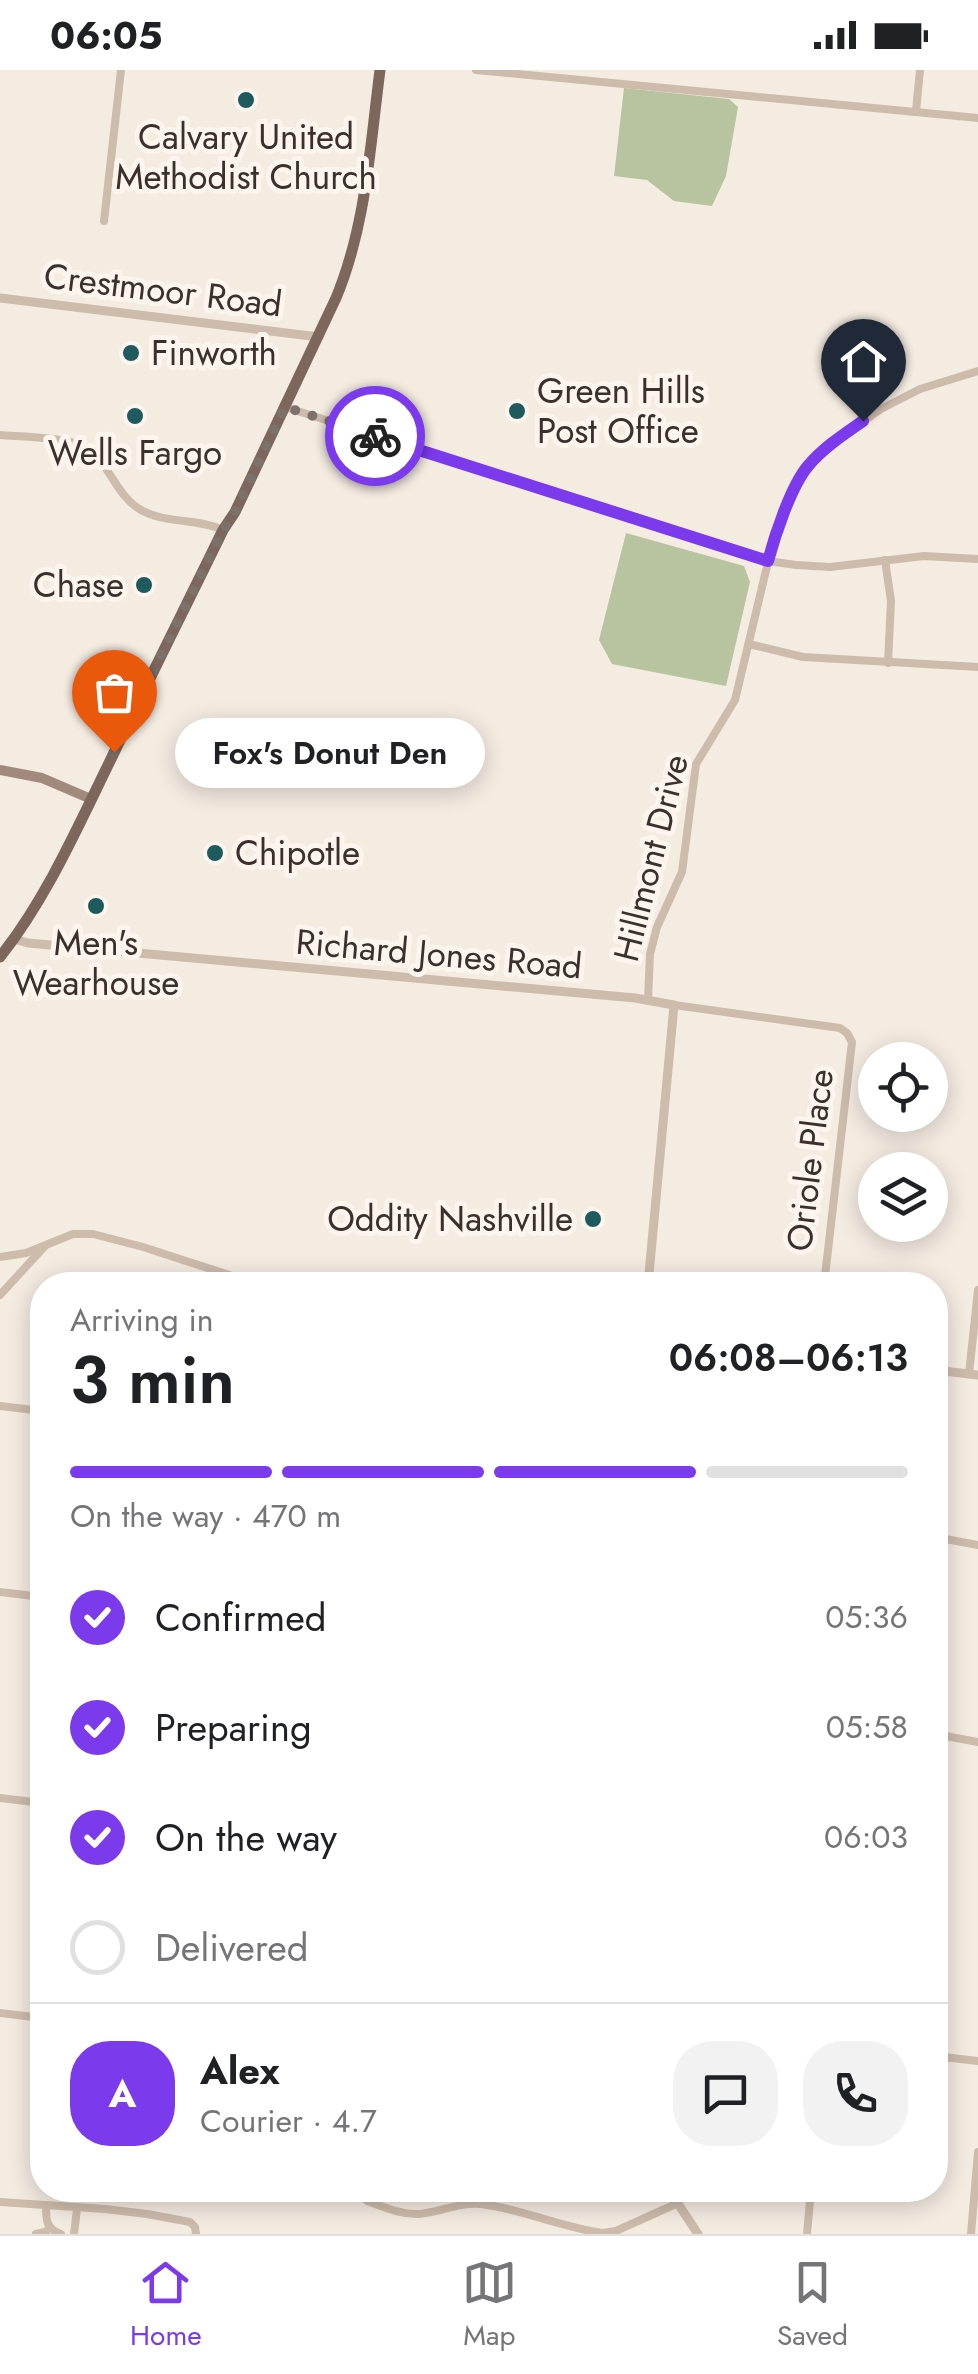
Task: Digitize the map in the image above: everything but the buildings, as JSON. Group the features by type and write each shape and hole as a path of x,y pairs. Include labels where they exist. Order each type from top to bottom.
{"main road":[{"path":"0,957 55,869 319,337 345,276 360,222 380,70"},
{"path":"0,770 42,778 91,799"}],"street":[{"path":"104,221 120,70"},
{"path":"476,70 574,75 978,118"},
{"path":"916,111 920,70"},
{"name":"Crestmoor Road","path":"0,298 319,337"},
{"name":"Hillmont Drive","path":"648,1000 650,954 657,927 682,872 696,764 735,700 774,537 805,469 880,409 920,388 978,371"},
{"path":"285,407 768,561 830,566 924,556 978,559"},
{"path":"0,434 82,445 96,455 125,497 139,509 154,516 205,523 223,530"},
{"path":"885,560 891,601 888,664"},
{"path":"749,644 803,657 978,667"},
{"name":"Richard Jones Road","path":"14,939 648,1000 840,1028 852,1042"},
{"path":"649,1272 674,1006"},
{"name":"Oriole Place","path":"825,1272 852,1042"},
{"path":"0,1256 19,1254 73,1234 93,1234 220,1272"},
{"path":"2,1288 44,1246"},
{"path":"948,1372 974,1375 978,1290"},
{"path":"0,1406 30,1410"},
{"path":"948,1539 978,1545"},
{"path":"0,1592 30,1596"},
{"path":"948,1736 978,1742"},
{"path":"0,1798 30,1802"},
{"path":"0,2014 30,2017"},
{"path":"948,2058 978,2061"},
{"path":"971,2234 978,2152"},
{"path":"0,2202 104,2208 190,2222 196,2234"},
{"path":"370,2202 408,2214 480,2204 608,2234 678,2203 698,2234"},
{"path":"807,2234 810,2202"},
{"path":"46,2206 44,2232 60,2234"},
{"path":"74,2234 77,2208"}],"green space":[{"path":"624,88 729,99 738,107 726,176 712,206 674,201 647,180 614,176"},
{"path":"626,533 744,566 750,582 726,686 612,664 599,640"}],"way so far":[{"path":"114,752 285,407 375,436"}],"place":[{"name":"Calvary United Methodist Church","path":"246,100"},
{"name":"Finworth","path":"131,353"},
{"name":"Green Hills Post Office","path":"517,411"},
{"name":"Wells Fargo","path":"135,416"},
{"name":"Chase","path":"144,585"},
{"name":"Fox's Donut Den","path":"114,752"},
{"name":"Chipotle","path":"215,853"},
{"name":"Men's Wearhouse","path":"96,906"},
{"name":"Oddity Nashville","path":"593,1219"}],"route":[{"path":"375,436 768,561 774,537 805,469 863,421"}]}
